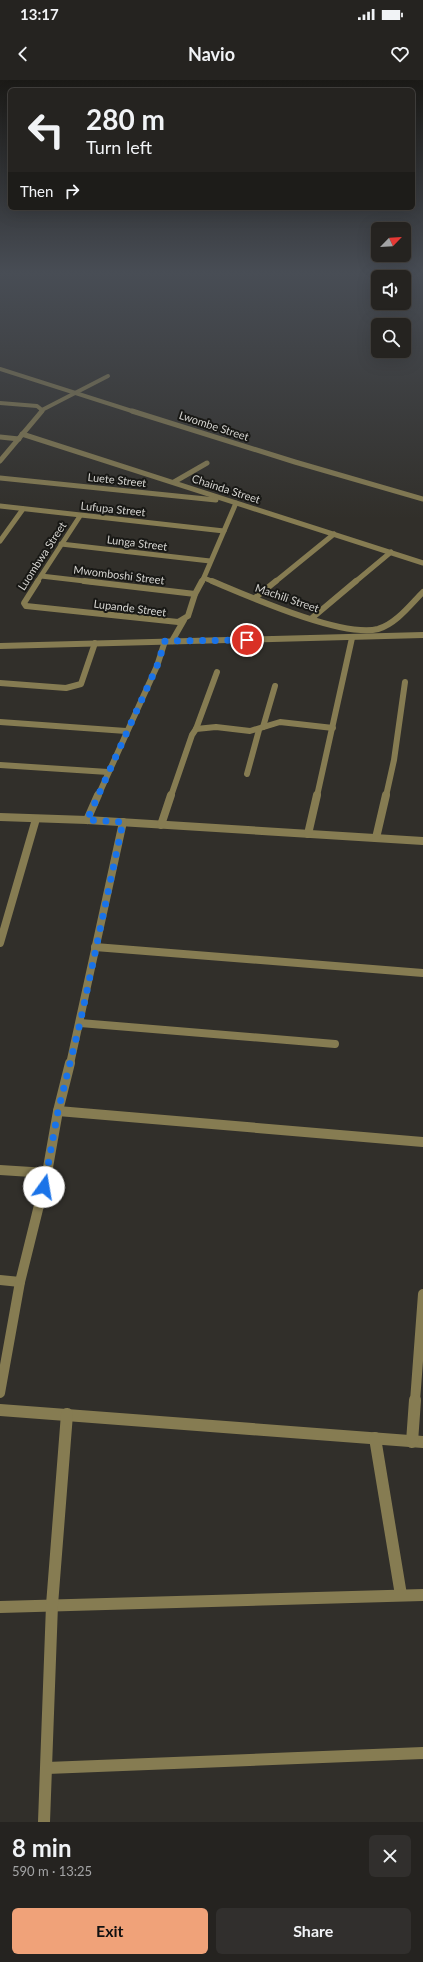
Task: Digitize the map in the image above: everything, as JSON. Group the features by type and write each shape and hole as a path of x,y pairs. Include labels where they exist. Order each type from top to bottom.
{"street":[{"name":"Lwombe Street","path":"0,369 295,462 423,499"},
{"path":"0,461 42,410 108,376"},
{"path":"0,403 37,406 42,410"},
{"name":"Chainda Street","path":"22,434 423,563"},
{"path":"0,437 19,439"},
{"path":"174,482 207,463"},
{"name":"Luete Street","path":"0,478 233,502"},
{"name":"Lupande Street","path":"26,606 170,622 184,620 188,616 195,594 204,578 224,531 233,502"},
{"name":"Lufupa Street","path":"0,506 224,531"},
{"path":"0,541 23,509"},
{"name":"Luombwa Street","path":"26,606 24,603 80,516"},
{"path":"255,598 334,534"},
{"name":"Lunga Street","path":"61,544 210,561"},
{"path":"312,618 391,552"},
{"name":"Mwomboshi Street","path":"41,576 195,594"},
{"name":"Machili Street","path":"204,578 356,635 365,630 380,629 392,621 423,592"},
{"path":"87,820 126,731 169,641 184,620"},
{"path":"308,834 332,728 356,635"},
{"path":"0,646 356,635 423,635"},
{"path":"0,683 66,688 81,684 95,643"},
{"path":"161,825 192,735 196,729 217,672"},
{"path":"376,838 394,760 405,682"},
{"path":"247,774 275,686"},
{"path":"0,722 126,731"},
{"path":"196,729 213,727 250,731 280,722 332,728"},
{"path":"0,765 108,772"},
{"path":"0,817 123,822 423,841"},
{"path":"0,943 36,819"},
{"path":"0,1393 20,1282 47,1173 58,1111 80,1023 95,947 123,822"},
{"path":"95,947 423,973"},
{"path":"80,1023 335,1044"},
{"path":"58,1111 423,1142"},
{"path":"0,1170 47,1173"},
{"path":"0,1280 20,1282"},
{"path":"0,1410 417,1442 423,1294"},
{"path":"44,1822 52,1604 67,1414"},
{"path":"375,1438 401,1595"},
{"path":"0,1607 52,1604 423,1595"},
{"path":"47,1768 423,1752"}],"route":[{"path":"44,1187 58,1111 80,1023 95,947 123,822 87,820 126,731 157,666 165,641 247,640"}]}
